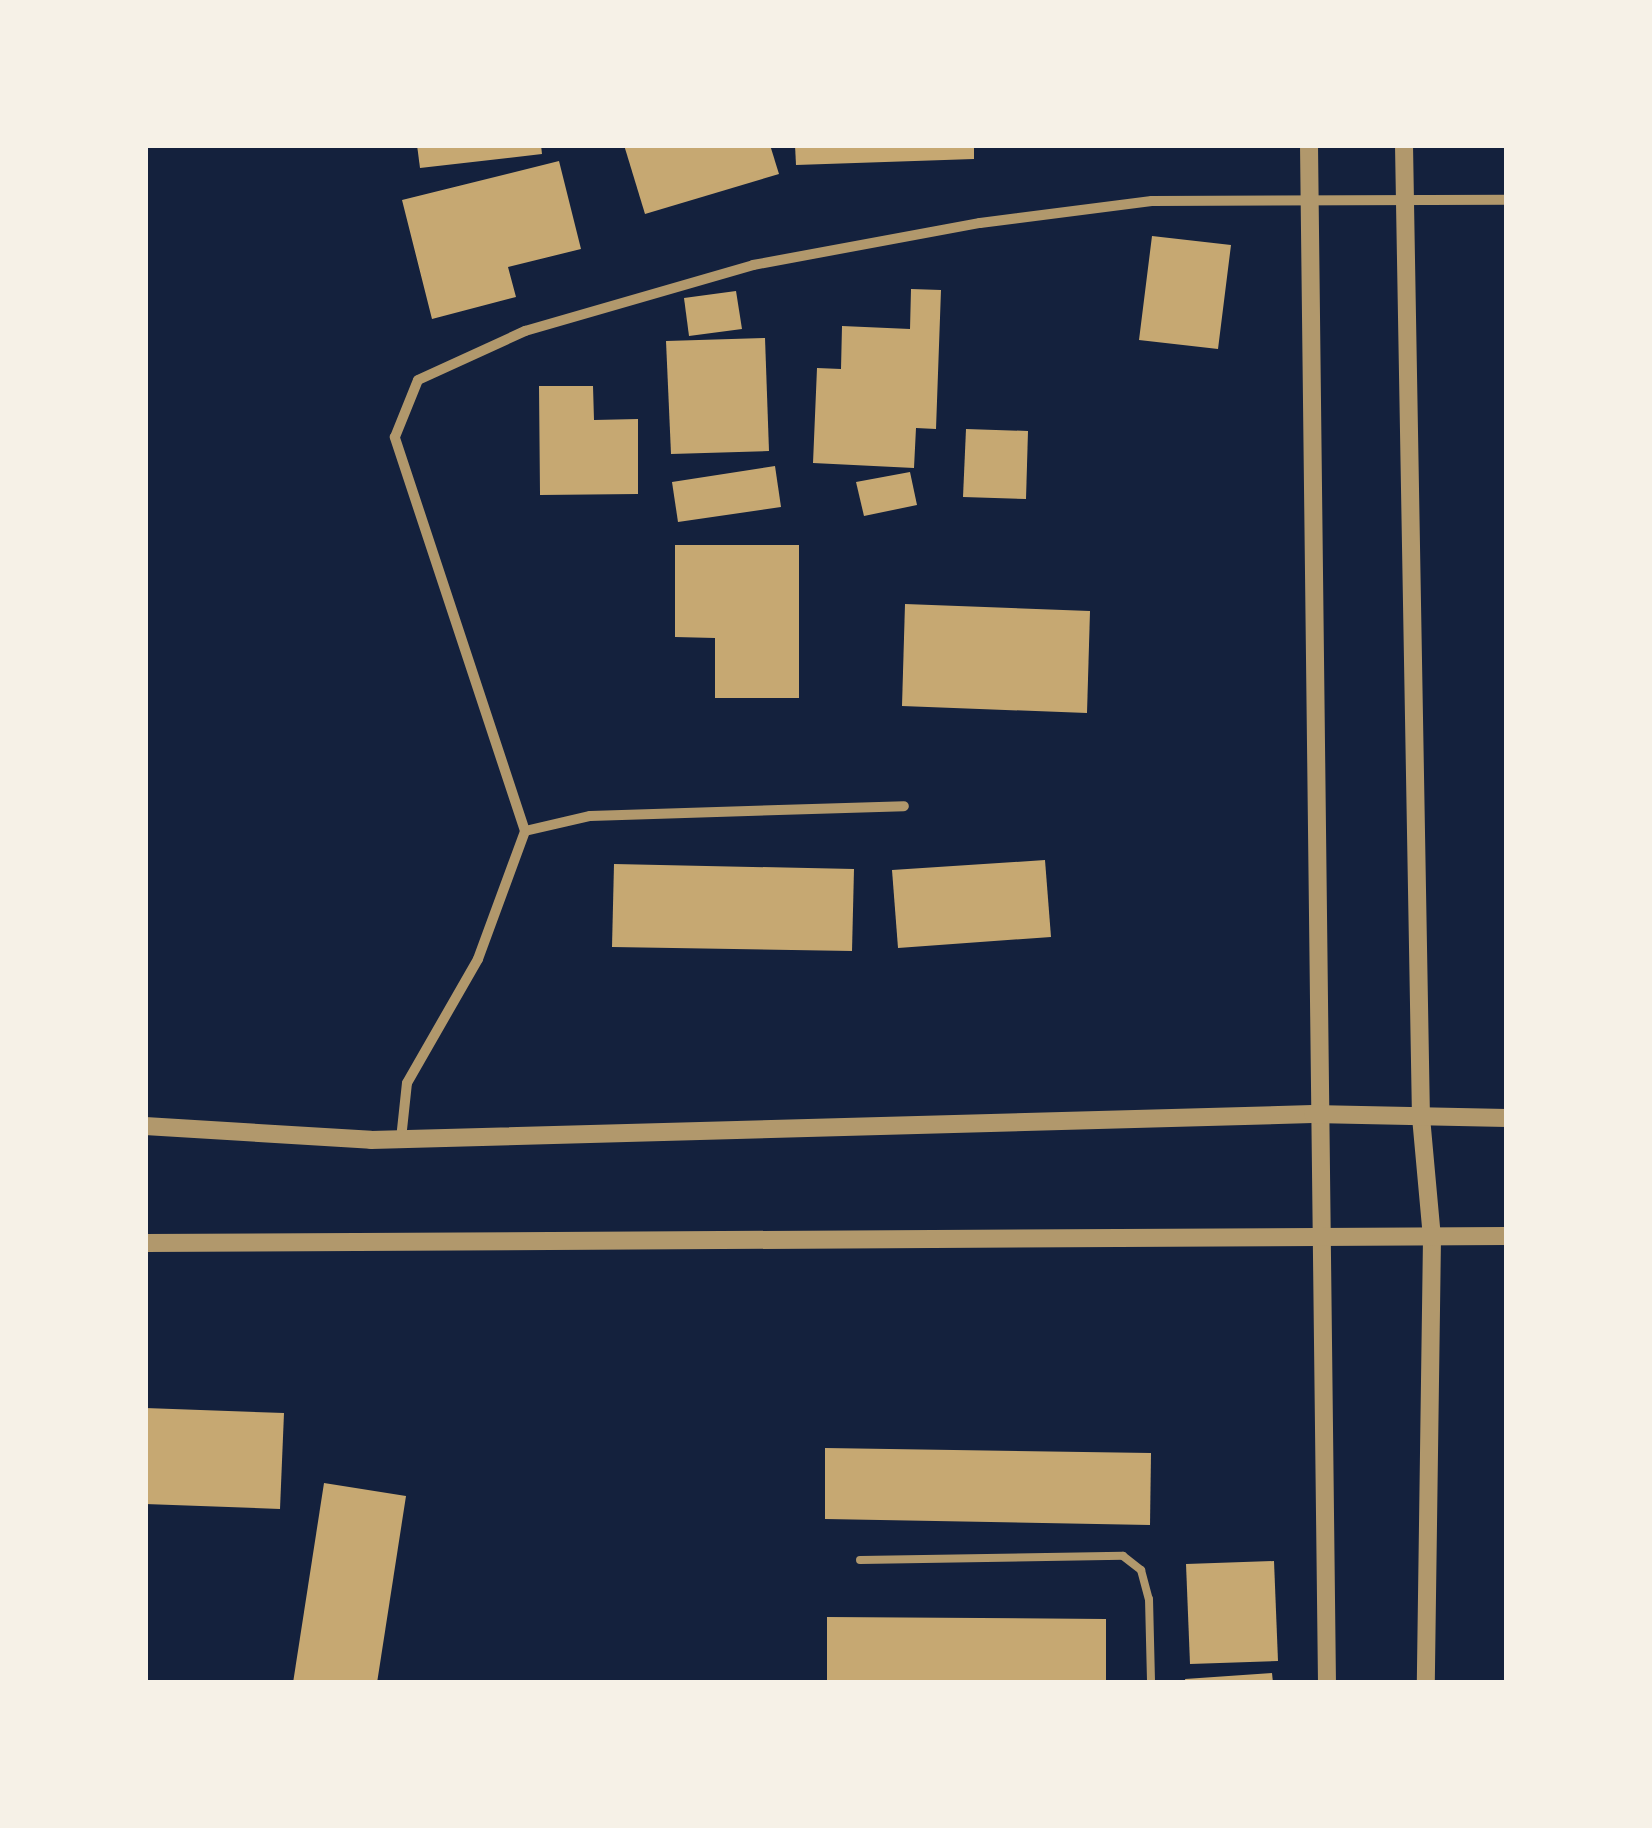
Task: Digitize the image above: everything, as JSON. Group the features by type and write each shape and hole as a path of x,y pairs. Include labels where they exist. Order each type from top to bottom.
{"street":[{"path":"1308,145 1314,1114 1327,1683"},
{"path":"1404,145 1421,1116 1432,1238 1426,1683"},
{"path":"402,1138 407,1083 478,959 525,831 394,436 418,380 524,331 753,264 1152,201 1405,204 1507,200"},
{"path":"525,831 590,816 904,806"},
{"path":"145,1126 402,1138 1314,1114 1507,1118"},
{"path":"145,1243 1317,1240 1507,1236"}],"lane":[{"path":"860,1560 1122,1556 1141,1570 1150,1600 1151,1683"}],"building":[{"path":"417,145 541,145 542,154 420,168"},
{"path":"624,145 770,145 779,174 645,214"},
{"path":"795,145 974,145 974,159 796,165"},
{"path":"559,161 581,249 508,267 516,297 432,319 402,200"},
{"path":"1152,236 1231,245 1218,349 1139,340"},
{"path":"911,289 941,290 936,429 916,428 914,468 813,463 817,368 841,369 842,326 910,329"},
{"path":"736,291 742,329 689,336 684,298"},
{"path":"765,338 769,451 671,454 666,341"},
{"path":"539,386 593,386 594,420 638,419 638,494 540,495"},
{"path":"966,429 1028,431 1026,499 963,497"},
{"path":"775,466 781,507 678,522 672,482"},
{"path":"910,472 917,505 864,516 856,482"},
{"path":"675,545 799,545 799,698 715,698 715,638 675,637"},
{"path":"905,604 1090,611 1087,713 902,706"},
{"path":"1045,860 1051,937 898,948 892,870"},
{"path":"614,864 854,869 852,951 612,947"},
{"path":"145,1408 284,1413 280,1509 145,1504"},
{"path":"825,1448 1151,1453 1150,1525 825,1519"},
{"path":"324,1483 406,1496 377,1683 293,1683"},
{"path":"1274,1561 1278,1661 1190,1664 1186,1564"},
{"path":"827,1617 1106,1619 1106,1683 827,1683"},
{"path":"1272,1673 1273,1683 1186,1683 1185,1679"}]}
